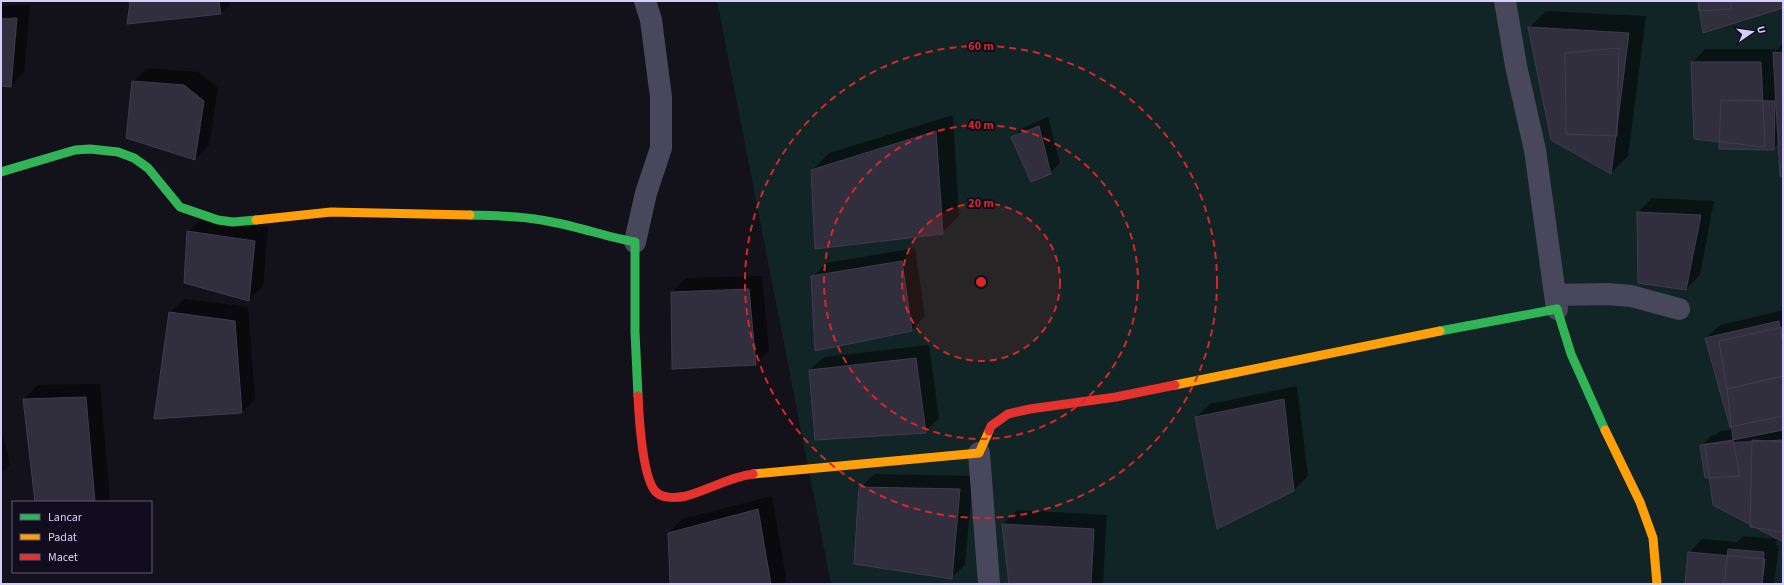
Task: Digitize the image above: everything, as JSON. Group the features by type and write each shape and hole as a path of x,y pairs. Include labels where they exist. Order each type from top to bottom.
{"street":[{"path":"645,1 652,20 661,97 661,148 646,193 635,242 635,344 642,452 650,485 661,495 676,498 737,476 791,469 920,460 979,453"},
{"path":"1505,1 1516,66 1535,150 1556,302 1571,354 1596,411 1640,502 1653,538 1657,584"},
{"path":"1,172 75,150 105,150 118,152 134,158 148,168 180,208 218,220 233,222 331,212 518,216 553,222 612,238 635,242"},
{"path":"989,584 979,453 991,426 1008,414 1030,409 1116,397 1483,322 1556,302 1608,294 1631,296 1679,309"}],"green space":[{"path":"717,1 1783,1 1783,584 831,584"}],"building":[{"path":"130,1 219,1 221,14 127,24"},
{"path":"1698,1 1783,1 1783,8 1703,33"},
{"path":"1698,1 1731,1 1731,9 1699,11"},
{"path":"17,18 11,87 1,86 1,19"},
{"path":"1528,27 1629,33 1611,174 1551,140"},
{"path":"1619,48 1617,136 1566,134 1565,53"},
{"path":"1773,52 1783,53 1783,176 1780,177"},
{"path":"1691,62 1761,62 1765,147 1694,139"},
{"path":"132,81 184,85 204,101 195,160 126,138"},
{"path":"1721,100 1775,101 1774,150 1719,149"},
{"path":"1039,126 1051,174 1031,182 1011,137"},
{"path":"936,131 943,234 815,249 811,170"},
{"path":"1637,212 1701,215 1686,290 1638,283"},
{"path":"187,231 255,241 249,301 184,283"},
{"path":"902,261 912,331 815,351 811,276"},
{"path":"749,289 756,365 672,369 671,292"},
{"path":"169,312 235,321 242,413 154,419"},
{"path":"1779,321 1783,347 1783,416 1730,427 1705,338"},
{"path":"1783,327 1783,376 1727,389 1719,341"},
{"path":"916,358 926,433 815,440 809,370"},
{"path":"1783,376 1783,430 1733,440 1727,389"},
{"path":"86,397 95,501 35,501 23,399"},
{"path":"1284,399 1294,491 1217,529 1195,417"},
{"path":"1733,440 1740,476 1705,478 1700,445"},
{"path":"1752,440 1783,442 1783,532 1750,527"},
{"path":"1783,440 1783,542 1713,505 1705,444"},
{"path":"859,487 960,489 952,579 854,564"},
{"path":"758,509 771,584 670,584 668,533"},
{"path":"1002,524 1094,529 1091,584 1009,584"},
{"path":"1728,549 1764,552 1762,584 1724,584"},
{"path":"1688,552 1765,559 1762,584 1685,584"}],"traffic: fast":[{"path":"1,172 75,150 90,149 118,152 134,158 148,168 180,207 218,220 233,222 256,220"},
{"path":"470,215 542,220 635,242 635,332 638,396"},
{"path":"1440,331 1557,309 1571,354 1605,430"}],"traffic: slow":[{"path":"256,220 331,212 470,215"},
{"path":"1175,385 1440,331"},
{"path":"1605,430 1640,502 1653,538 1657,584"},
{"path":"753,474 979,453 989,431"}],"traffic: jam":[{"path":"989,431 991,426 1008,414 1030,409 1116,397 1175,385"},
{"path":"638,396 640,431 644,461 651,485 656,492 662,496 686,496 736,478 753,474"}]}
